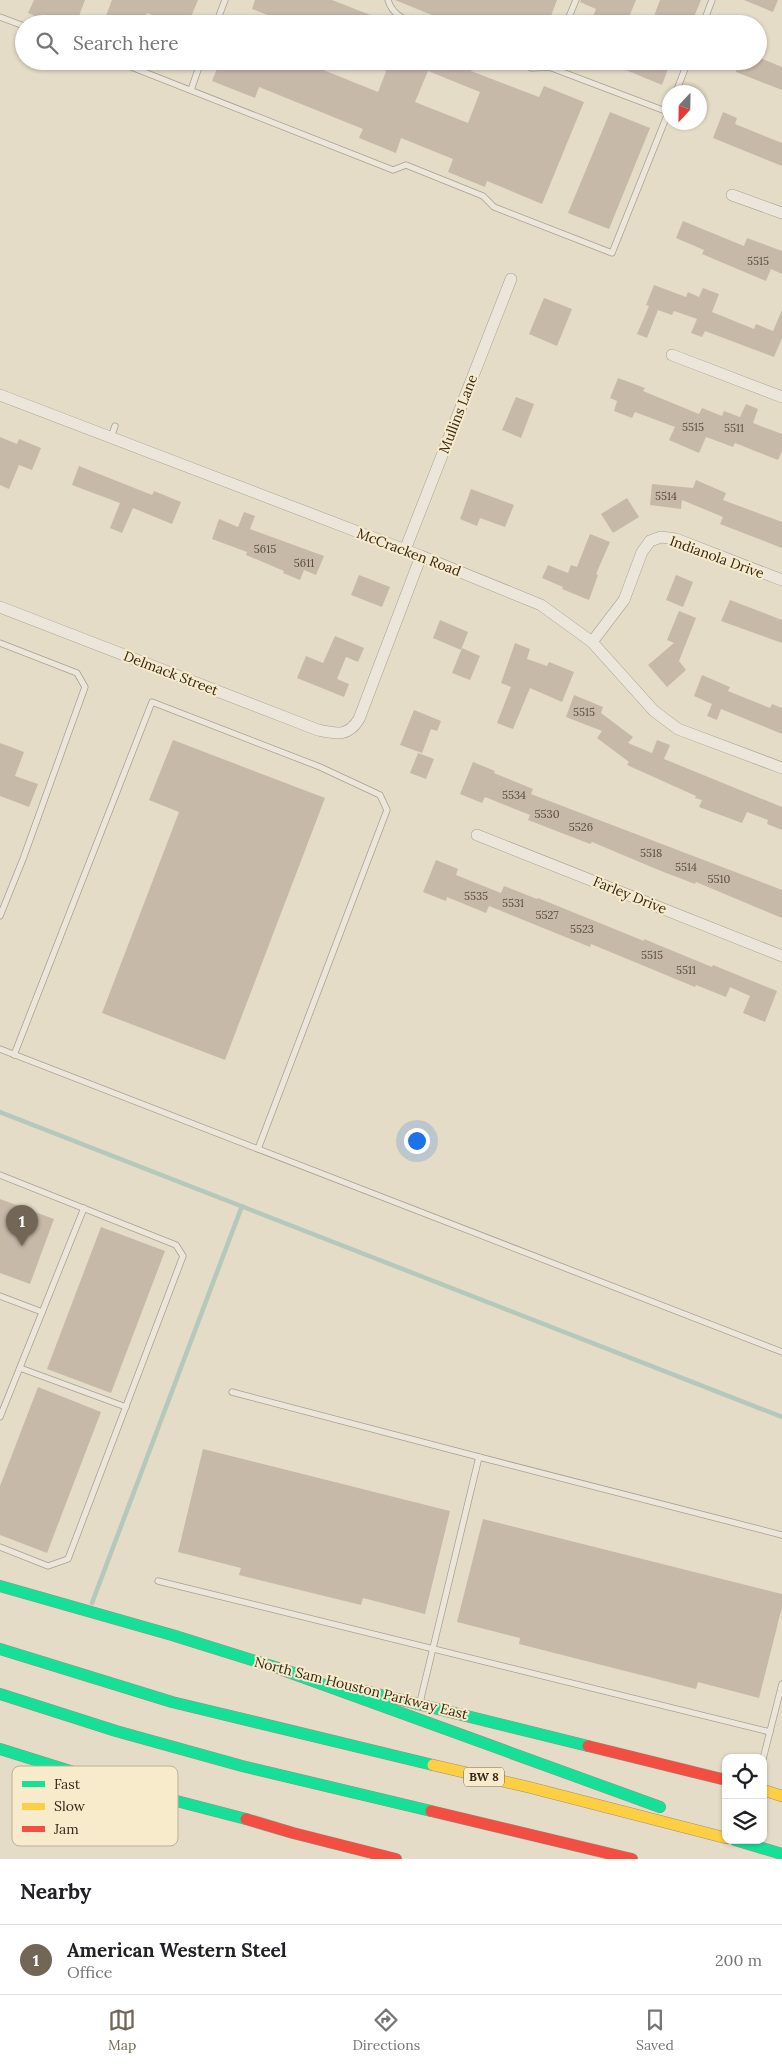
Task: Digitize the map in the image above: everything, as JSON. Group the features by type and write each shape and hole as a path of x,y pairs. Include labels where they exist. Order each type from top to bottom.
{"main road":[{"name":"North Sam Houston Parkway East","path":"0,1586 172,1635 283,1670 722,1779"},
{"name":"BW 8","path":"0,1649 98,1681 181,1705 528,1787 722,1837"},
{"path":"283,1670 722,1830"},
{"path":"0,1694 116,1731 242,1766 632,1859"},
{"path":"0,1749 54,1766"},
{"path":"767,1791 782,1796"},
{"path":"178,1801 396,1859"},
{"path":"749,1844 782,1853"},
{"path":"760,1844 782,1853"}],"street":[{"path":"732,195 782,213"},
{"name":"Mullins Lane","path":"405,550 511,279"},
{"path":"672,355 782,397"},
{"name":"McCracken Road","path":"0,395 421,556 541,605 592,642 654,711 666,721 678,729 782,768"},
{"name":"Indianola Drive","path":"592,642 624,600 642,552 650,541 661,537 676,539 782,580"},
{"name":"Delmack Street","path":"0,607 318,730 343,733 353,729 360,719 421,556"},
{"name":"Farley Drive","path":"477,835 782,956"}],"lane":[{"path":"219,15 225,0"},
{"path":"388,0 393,10 399,15"},
{"path":"570,15 576,0"},
{"path":"706,15 712,0"},
{"path":"0,17 15,23"},
{"path":"139,70 393,170 406,165 483,196 494,207 612,254 662,128"},
{"path":"190,90 198,70"},
{"path":"566,70 662,107"},
{"path":"679,85 685,70"},
{"path":"111,437 115,426"},
{"path":"0,643 77,673 85,687 23,859 0,916"},
{"path":"14,1055 152,702 320,767 380,795 387,810 258,1149"},
{"path":"0,1049 782,1352"},
{"path":"0,1175 176,1245 183,1256 68,1559 48,1566 0,1547"},
{"path":"0,1417 2,1405 20,1368 84,1208"},
{"path":"0,1296 42,1312"},
{"path":"20,1368 126,1407"},
{"path":"232,1392 782,1535"},
{"path":"420,1704 479,1457"},
{"path":"158,1581 770,1732"},
{"path":"764,1754 782,1684"}],"building":[{"path":"34,0 85,0 79,15 33,15 28,13"},
{"path":"112,0 198,0 192,15 152,15 147,13 146,15 106,15"},
{"path":"255,0 332,0 370,15 268,15 252,9"},
{"path":"395,0 557,0 551,15 432,15"},
{"path":"581,0 636,0 630,15 594,15 596,9 580,2"},
{"path":"660,0 701,0 695,15 654,15"},
{"path":"744,0 778,0 773,12"},
{"path":"767,61 782,67 782,90 736,72 737,70 767,70"},
{"path":"216,70 323,70 378,92 387,70 471,70 539,97 544,86 584,102 542,204 487,181 485,187 448,172 453,159 401,138 396,153 359,138 363,129 259,87 255,98 212,81","holes":["428,71 480,92 468,123 415,102"]},
{"path":"626,70 668,70 662,85"},
{"path":"610,112 650,128 609,229 568,213"},
{"path":"723,112 737,118 735,124 782,143 782,166 713,138"},
{"path":"683,221 744,246 747,238 782,251 782,274 771,269 766,281 702,254 704,250 676,238"},
{"path":"654,285 686,297 688,292 699,297 703,288 719,294 712,312 754,329 756,324 773,331 782,310 782,338 774,357 705,331 702,337 691,333 697,319 674,311 672,315 658,310 647,338 637,334 649,306 646,305"},
{"path":"544,298 572,309 557,346 529,334"},
{"path":"618,378 645,388 643,391 699,414 702,408 722,416 724,411 740,417 746,404 758,409 753,423 782,434 782,451 778,460 735,443 733,447 706,437 699,453 669,440 675,427 635,412 632,418 614,411 617,401 610,398"},
{"path":"516,397 534,404 521,438 502,430"},
{"path":"0,437 17,444 19,439 41,448 32,470 19,465 9,489 0,485"},
{"path":"79,466 152,495 154,491 181,502 172,524 133,508 122,533 110,528 120,503 72,485"},
{"path":"696,480 726,493 723,500 782,522 782,548 720,524 723,517 682,500 681,509 650,505 652,484 693,488"},
{"path":"471,489 514,505 505,527 480,518 477,526 460,519"},
{"path":"627,498 639,517 613,533 601,514"},
{"path":"244,512 255,516 250,529 324,556 316,575 304,570 300,580 246,555 247,552 212,539 219,519 238,527"},
{"path":"590,534 610,542 596,574 598,575 589,600 542,578 548,565 568,573 571,565 577,567"},
{"path":"359,575 390,587 382,607 351,595"},
{"path":"676,575 693,582 683,607 666,600"},
{"path":"730,600 782,620 782,643 721,621"},
{"path":"679,611 696,618 679,661 686,670 667,687 648,665 674,643 667,640"},
{"path":"440,620 468,632 461,650 433,638"},
{"path":"335,636 364,648 358,662 346,657 337,679 349,684 344,697 297,678 306,656 323,663"},
{"path":"515,643 530,649 527,659 547,666 549,662 574,672 562,702 530,688 513,729 497,723 511,687 501,683"},
{"path":"462,648 480,656 470,680 452,673"},
{"path":"702,675 730,687 728,691 770,708 772,704 782,708 782,734 721,709 717,720 707,716 712,704 694,696"},
{"path":"574,695 603,707 601,713 633,737 628,743 652,753 657,740 670,745 664,759 782,807 782,830 767,824 768,820 747,812 742,823 699,807 702,800 695,798 696,796 627,765 629,762 597,738 602,731 566,717"},
{"path":"414,710 441,721 437,731 431,729 422,753 400,745"},
{"path":"173,740 325,798 225,1060 102,1013 179,812 149,800"},
{"path":"0,743 24,752 15,776 38,784 29,807 0,796"},
{"path":"418,753 434,759 426,779 410,773"},
{"path":"473,762 533,789 531,794 782,890 782,918 696,882 695,884 592,842 590,844 528,820 530,815 485,797 482,803 460,794"},
{"path":"436,860 458,869 456,875 501,893 504,886 538,898 644,941 644,939 777,991 765,1022 743,1013 750,996 730,987 726,997 696,985 695,987 591,944 590,947 489,906 486,913 447,897 446,901 423,892"},
{"path":"0,1199 54,1219 30,1284 0,1273"},
{"path":"101,1227 165,1251 111,1393 47,1369"},
{"path":"38,1387 101,1412 47,1553 0,1535 0,1486"},
{"path":"203,1449 450,1511 425,1614 363,1598 361,1605 239,1575 241,1568 178,1552"},
{"path":"483,1519 782,1594 782,1607 759,1698 698,1682 696,1689 519,1644 520,1638 457,1622"}],"waterway":[{"path":"0,1112 782,1417"},
{"path":"92,1603 242,1206"}],"traffic: fast":[{"path":"0,1586 172,1635 294,1673"},
{"path":"0,1649 172,1702 433,1765"},
{"path":"283,1670 660,1807"},
{"path":"361,1690 588,1746"},
{"path":"0,1694 116,1731 242,1766 431,1811"},
{"path":"0,1749 54,1766"},
{"path":"178,1801 246,1819"},
{"path":"748,1844 782,1854"}],"traffic: slow":[{"path":"433,1765 528,1787 722,1837"},
{"path":"767,1791 782,1796"}],"traffic: jam":[{"path":"588,1746 722,1779"},
{"path":"431,1811 632,1859"},
{"path":"246,1819 396,1859"}],"place":[{"name":"American Western Steel","path":"22,1246"}]}
